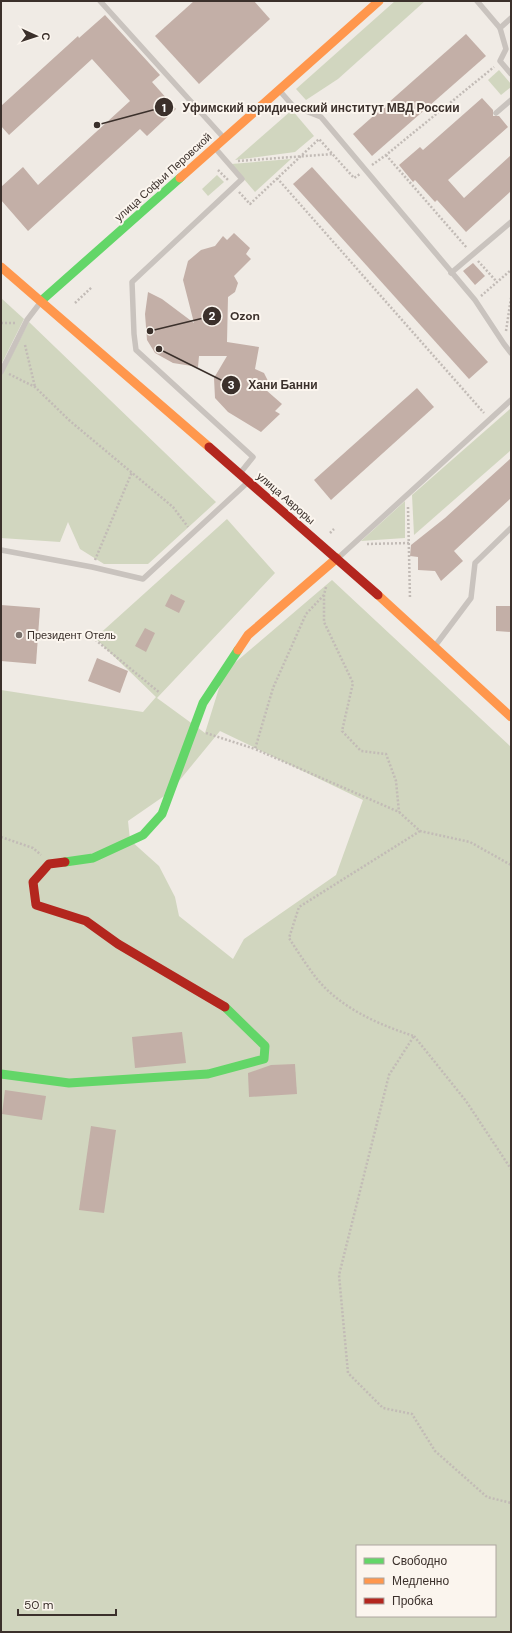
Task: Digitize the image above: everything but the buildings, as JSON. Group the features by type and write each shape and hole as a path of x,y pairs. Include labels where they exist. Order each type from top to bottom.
{"street":[{"name":"улица Софьи Перовской","path":"42,301 380,1"},
{"name":"улица Авроры","path":"1,266 337,558 434,648 505,708 511,717"},
{"path":"1,1074 69,1083 208,1074 264,1059 265,1046 224,1006 118,944 86,921 36,905 33,882 50,864 93,858 143,834 162,814 203,703 248,635 337,558"}],"lane":[{"path":"100,1 224,139"},
{"path":"476,1 500,28 506,49 500,61 511,74"},
{"path":"500,28 511,18"},
{"path":"279,90 293,106 321,117 364,170 475,300 511,353"},
{"path":"496,113 511,100"},
{"path":"214,148 242,179 132,282 134,334 136,350 253,457 240,473"},
{"path":"451,273 511,222"},
{"name":"улица Софьи Перовской","path":"1,371 21,332 42,301"},
{"path":"337,558 511,400"},
{"path":"1,550 92,567 143,580 249,481"},
{"path":"434,648 471,598 475,563 511,528"}],"path":[{"path":"218,170 250,204 320,139 354,178 386,155 500,61"},
{"path":"227,162 333,154"},
{"path":"386,155 497,282"},
{"path":"277,178 490,420"},
{"path":"475,300 511,270"},
{"path":"75,303 92,287"},
{"path":"504,344 511,298"},
{"path":"21,332 35,387"},
{"path":"1,371 35,387 70,421 173,507 193,534"},
{"path":"92,567 132,472"},
{"path":"408,494 410,599"},
{"path":"352,545 409,543"},
{"path":"255,749 276,681 306,614 324,595 324,622 353,683 342,731 361,751 386,754 396,781 399,812"},
{"path":"86,632 160,693"},
{"path":"193,730 213,734 255,749 399,812 420,831 470,842 511,865"},
{"path":"420,831 299,907 289,938 318,980 348,1007 396,1030 414,1036 466,1100 511,1169"},
{"path":"1,838 33,848 50,864"},
{"path":"414,1036 389,1075 339,1275 348,1373 383,1408 412,1414 435,1451 487,1497 511,1503"}],"green space":[{"path":"395,1 425,1 338,79 306,100 296,89"},
{"path":"499,70 511,84 511,87 501,95 488,80"},
{"path":"292,110 314,136 295,152 235,160"},
{"path":"291,159 255,192 231,164"},
{"path":"217,175 224,182 208,196 202,189"},
{"path":"1,298 24,319 1,365"},
{"path":"29,322 216,502 148,564 104,564 80,549 68,522 60,542 1,538 1,376"},
{"path":"511,408 511,450 414,535 412,495"},
{"path":"405,501 405,538 361,541"},
{"path":"227,519 275,573 157,698 205,733 224,672 332,580 511,747 511,1632 1,1632 1,690 143,712 156,697 95,638","holes":["220,731 363,800 336,875 244,939 233,959 179,916 175,897 159,866 130,840 128,821 170,792"]}],"traffic: fast":[{"path":"41,301 180,178"},
{"path":"65,862 93,858 143,835 162,814 203,703 238,650"},
{"path":"1,1074 69,1083 208,1074 264,1059 265,1046 225,1007"}],"traffic: slow":[{"path":"180,178 379,1"},
{"path":"1,267 209,447"},
{"path":"238,650 248,635 337,558"},
{"path":"378,595 511,717"}],"traffic: jam":[{"path":"209,447 378,595"},
{"path":"65,862 49,864 33,882 36,905 86,921 118,944 225,1007"}],"place":[{"name":"Уфимский юридический институт МВД России","path":"97,125"},
{"name":"Ozon","path":"150,331"},
{"name":"Хани Банни","path":"159,349"},
{"name":"Президент Отель","path":"19,635"}]}
